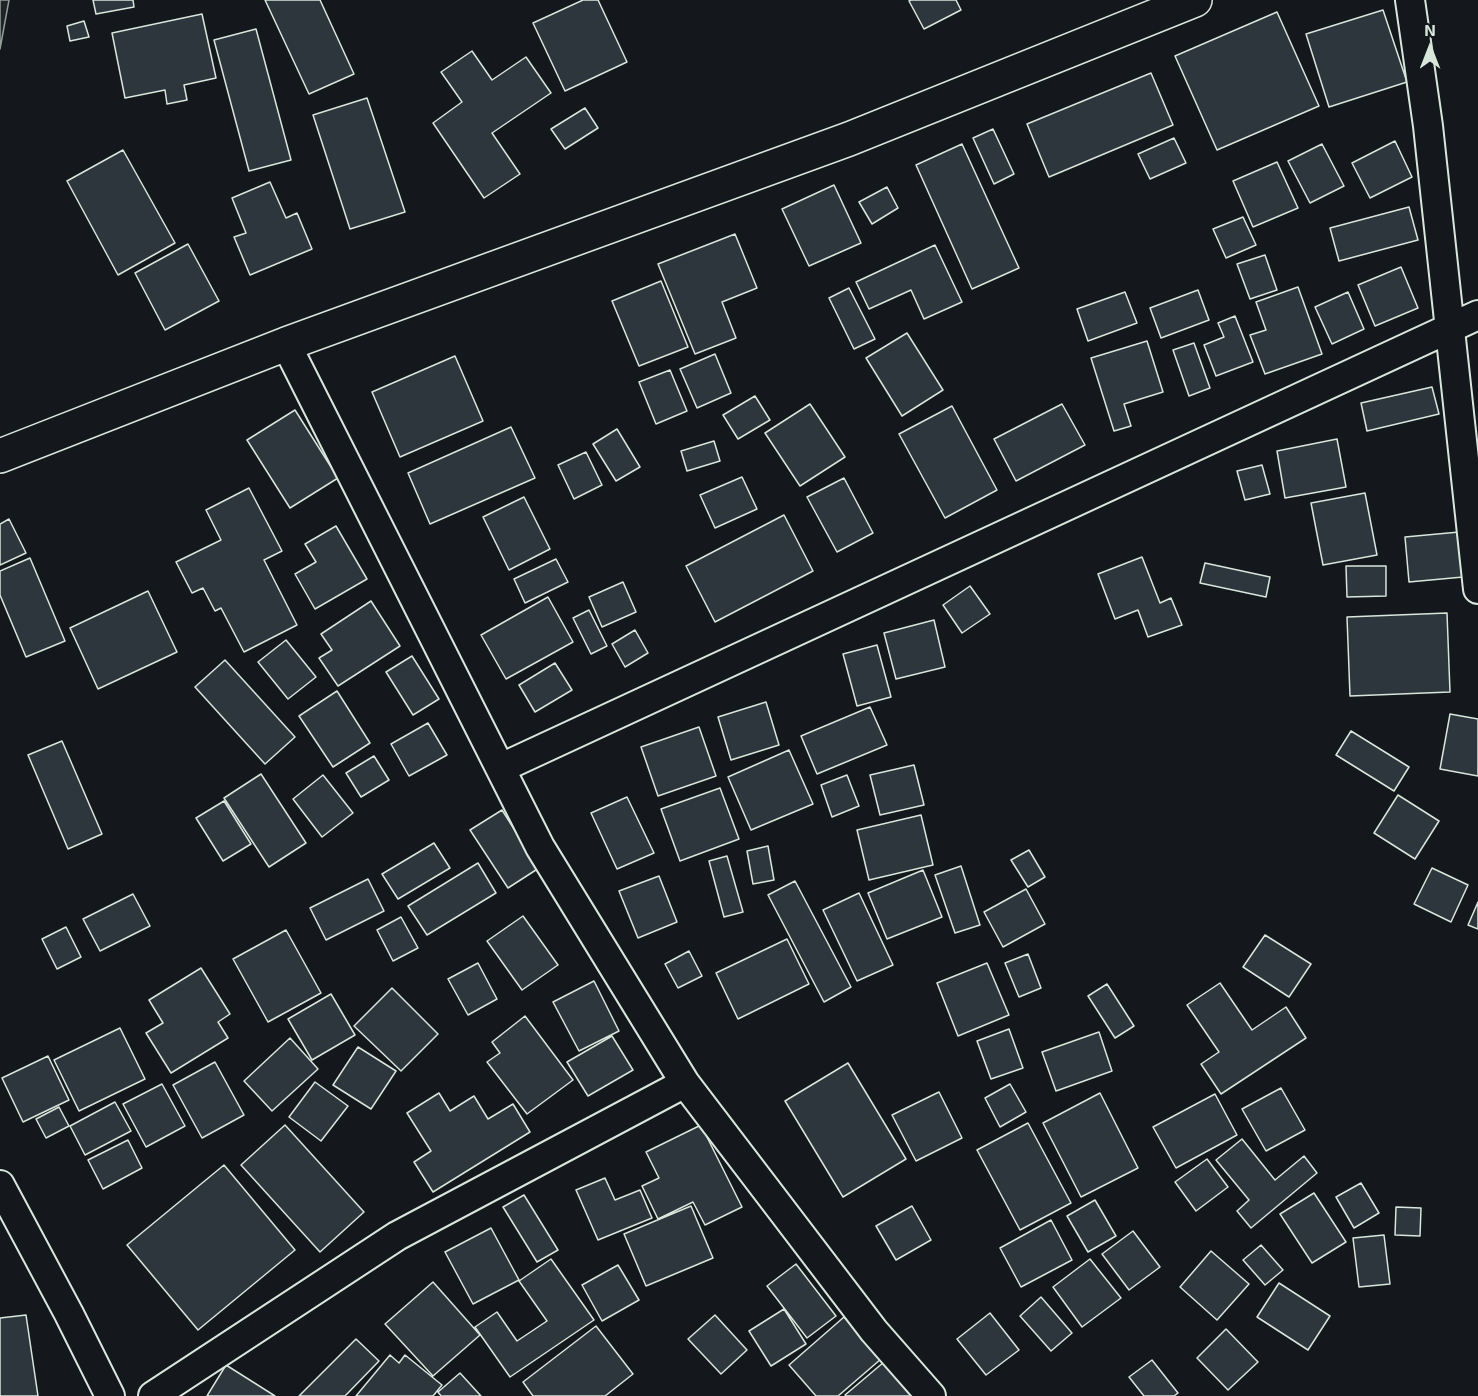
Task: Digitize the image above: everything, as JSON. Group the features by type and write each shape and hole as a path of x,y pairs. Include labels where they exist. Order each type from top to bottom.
{"main road":[{"path":"0,456 286,344 849,139 1195,0"}],"street":[{"path":"1410,0 1428,126 1478,589"},
{"path":"501,768 1478,315"},
{"path":"286,344 540,848 685,1083 874,1331 931,1396"},
{"path":"153,1396 397,1236 685,1083"},
{"path":"0,1185 110,1396"}],"shaded area":[{"path":"0,0 9,0 0,49"}],"building":[{"path":"93,0 133,0 134,7 96,14"},
{"path":"265,0 320,0 354,74 309,94"},
{"path":"583,0 598,0 627,62 565,91 533,23"},
{"path":"956,0 961,10 924,29 909,1"},
{"path":"1383,10 1407,82 1329,107 1306,34"},
{"path":"1277,12 1319,106 1217,150 1175,56"},
{"path":"202,14 216,78 184,85 187,100 167,104 165,90 125,98 112,33"},
{"path":"84,21 89,37 70,41 67,26"},
{"path":"256,29 291,160 249,171 214,40"},
{"path":"472,51 492,80 526,57 551,93 492,133 520,174 484,198 433,123 462,102 441,72"},
{"path":"1151,73 1173,125 1049,177 1027,124"},
{"path":"367,98 405,212 350,229 313,115"},
{"path":"585,108 598,128 565,149 551,129"},
{"path":"993,129 1014,174 994,184 973,138"},
{"path":"1174,138 1186,163 1150,179 1138,154"},
{"path":"1395,141 1412,177 1370,198 1352,163"},
{"path":"962,144 1019,268 972,289 916,165"},
{"path":"1322,144 1344,186 1310,203 1288,161"},
{"path":"123,150 175,243 118,275 67,181"},
{"path":"1277,162 1298,208 1253,227 1233,181"},
{"path":"270,182 286,218 297,213 312,249 250,275 234,237 246,233 232,198"},
{"path":"834,185 861,243 809,266 782,209"},
{"path":"887,187 898,208 872,224 859,202"},
{"path":"1409,207 1418,240 1339,261 1330,228"},
{"path":"1243,217 1256,245 1226,258 1213,229"},
{"path":"735,234 757,288 722,302 736,338 695,354 658,264"},
{"path":"188,244 219,301 165,330 135,273"},
{"path":"935,245 962,302 924,319 911,290 869,309 856,282"},
{"path":"1265,255 1277,290 1250,299 1237,264"},
{"path":"1401,267 1418,308 1375,326 1358,285"},
{"path":"661,281 688,347 639,366 612,301"},
{"path":"1298,287 1322,354 1265,374 1250,335 1266,330 1256,302"},
{"path":"849,288 875,339 854,349 829,298"},
{"path":"1198,290 1209,320 1161,338 1150,308"},
{"path":"1125,292 1137,323 1088,341 1077,309"},
{"path":"1348,292 1364,329 1332,344 1315,307"},
{"path":"1235,316 1253,362 1216,376 1204,345 1224,337 1218,323"},
{"path":"907,333 943,390 902,416 866,358"},
{"path":"1147,341 1163,392 1124,404 1131,426 1114,431 1091,358"},
{"path":"1194,343 1210,388 1189,396 1173,350"},
{"path":"715,354 731,393 697,408 680,369"},
{"path":"455,356 483,421 400,457 372,392"},
{"path":"670,370 687,411 656,424 639,382"},
{"path":"1432,387 1439,414 1367,431 1361,403"},
{"path":"755,396 770,420 738,439 723,415"},
{"path":"810,404 845,457 800,486 765,433"},
{"path":"1062,404 1085,445 1016,481 994,439"},
{"path":"952,406 997,490 945,518 899,434"},
{"path":"295,410 338,478 290,508 247,440"},
{"path":"511,427 535,478 430,524 408,473"},
{"path":"617,429 640,467 616,481 593,444"},
{"path":"1337,439 1346,487 1285,498 1277,451"},
{"path":"714,441 720,461 687,471 681,451"},
{"path":"586,452 602,485 574,499 558,465"},
{"path":"1262,465 1270,494 1245,500 1237,471"},
{"path":"742,477 757,509 715,528 700,495"},
{"path":"844,478 873,533 837,552 807,497"},
{"path":"249,488 282,551 264,560 297,625 244,652 221,608 215,611 203,588 192,593 176,562 221,540 206,510"},
{"path":"1365,493 1377,555 1323,565 1311,503"},
{"path":"524,497 550,549 509,570 483,517"},
{"path":"784,515 813,571 715,622 686,566"},
{"path":"9,519 26,553 0,565 0,524"},
{"path":"336,526 367,579 315,609 295,574 316,562 305,544"},
{"path":"1459,532 1463,577 1409,582 1405,537"},
{"path":"1142,557 1160,603 1171,598 1182,625 1148,637 1138,610 1115,619 1098,574"},
{"path":"30,558 65,641 26,657 0,595 0,571"},
{"path":"556,559 568,582 525,603 514,579"},
{"path":"1205,563 1270,577 1266,597 1200,583"},
{"path":"1346,566 1386,566 1386,596 1347,597"},
{"path":"623,582 636,612 602,627 589,597"},
{"path":"970,586 990,614 962,633 943,605"},
{"path":"148,591 177,652 98,689 70,628"},
{"path":"548,597 573,642 506,679 481,635"},
{"path":"371,601 400,646 338,686 319,658 332,650 321,634"},
{"path":"589,610 607,646 591,654 573,618"},
{"path":"1447,613 1450,692 1350,696 1347,617"},
{"path":"934,620 945,667 896,679 884,633"},
{"path":"635,630 648,653 625,667 612,644"},
{"path":"286,640 316,677 288,699 258,662"},
{"path":"877,645 891,697 857,706 843,654"},
{"path":"412,656 439,699 413,715 386,672"},
{"path":"225,660 295,737 265,764 195,687"},
{"path":"555,663 572,690 535,712 519,685"},
{"path":"337,691 370,743 333,767 299,716"},
{"path":"766,702 779,745 731,760 718,717"},
{"path":"870,707 887,745 817,774 801,736"},
{"path":"1450,714 1478,719 1478,776 1440,769"},
{"path":"428,723 447,755 409,776 391,744"},
{"path":"699,727 716,776 658,796 641,747"},
{"path":"1351,731 1409,767 1394,791 1336,755"},
{"path":"62,741 102,834 68,849 28,755"},
{"path":"789,750 813,804 751,830 728,777"},
{"path":"374,756 389,780 361,797 346,773"},
{"path":"914,765 924,805 880,815 870,775"},
{"path":"261,774 306,843 269,867 224,798"},
{"path":"323,775 353,813 322,837 293,799"},
{"path":"847,775 859,806 832,817 821,785"},
{"path":"720,788 739,839 680,861 661,809"},
{"path":"1398,795 1439,821 1415,859 1374,833"},
{"path":"627,797 654,853 617,869 591,813"},
{"path":"224,801 251,844 223,861 196,818"},
{"path":"502,810 539,868 508,888 470,830"},
{"path":"921,815 933,865 869,880 857,830"},
{"path":"434,843 450,868 398,899 382,874"},
{"path":"768,846 774,880 753,884 747,851"},
{"path":"1029,850 1045,877 1028,887 1011,860"},
{"path":"727,856 743,912 724,917 709,861"},
{"path":"478,863 496,893 427,935 408,906"},
{"path":"961,866 980,925 955,933 935,875"},
{"path":"1432,868 1468,885 1451,922 1414,904"},
{"path":"923,870 942,917 887,939 868,893"},
{"path":"659,876 677,922 638,938 619,891"},
{"path":"368,879 384,911 326,940 310,908"},
{"path":"795,881 851,987 824,1002 768,895"},
{"path":"1026,889 1045,924 1003,947 984,912"},
{"path":"859,893 893,965 857,981 823,910"},
{"path":"133,894 150,926 100,951 83,919"},
{"path":"1478,902 1478,929 1468,925"},
{"path":"523,916 558,965 522,990 487,941"},
{"path":"401,917 418,948 393,961 377,930"},
{"path":"66,927 81,957 57,969 42,939"},
{"path":"286,930 321,993 268,1022 233,959"},
{"path":"1265,935 1311,964 1289,997 1243,967"},
{"path":"787,939 809,984 738,1019 716,973"},
{"path":"689,951 702,976 678,988 665,964"},
{"path":"1028,954 1041,988 1019,997 1005,963"},
{"path":"478,963 497,999 468,1015 448,979"},
{"path":"987,963 1009,1015 958,1036 937,983"},
{"path":"201,968 230,1014 218,1022 228,1038 171,1073 146,1033 163,1023 149,1000"},
{"path":"594,981 619,1031 579,1051 553,1002"},
{"path":"1220,983 1252,1030 1286,1007 1306,1038 1221,1094 1201,1064 1219,1052 1187,1005"},
{"path":"1107,984 1134,1026 1115,1038 1088,996"},
{"path":"392,988 438,1034 401,1071 354,1026"},
{"path":"331,994 355,1035 312,1060 288,1019"},
{"path":"525,1016 573,1080 527,1114 487,1062 500,1053 492,1042"},
{"path":"120,1028 145,1079 79,1111 54,1060"},
{"path":"1009,1029 1023,1068 991,1079 977,1041"},
{"path":"1099,1032 1112,1071 1056,1091 1042,1052"},
{"path":"612,1036 633,1070 588,1096 567,1062"},
{"path":"290,1038 318,1069 272,1111 244,1081"},
{"path":"358,1047 396,1071 371,1109 333,1085"},
{"path":"48,1056 69,1100 23,1122 2,1078"},
{"path":"215,1062 244,1115 202,1138 173,1085"},
{"path":"848,1063 906,1159 843,1197 785,1101"},
{"path":"315,1082 348,1106 321,1141 289,1117"},
{"path":"162,1084 185,1126 146,1147 123,1104"},
{"path":"1010,1084 1026,1112 1000,1127 985,1098"},
{"path":"1281,1088 1305,1130 1266,1151 1242,1109"},
{"path":"939,1092 962,1138 916,1161 892,1115"},
{"path":"439,1093 450,1111 474,1096 488,1119 513,1104 530,1132 433,1192 414,1162 431,1151 407,1113"},
{"path":"1100,1093 1138,1168 1081,1197 1043,1123"},
{"path":"1215,1094 1237,1135 1176,1168 1153,1127"},
{"path":"115,1102 131,1131 85,1155 70,1126"},
{"path":"59,1107 69,1126 46,1138 36,1119"},
{"path":"1028,1123 1071,1203 1020,1230 977,1150"},
{"path":"285,1125 364,1212 320,1252 241,1165"},
{"path":"701,1125 742,1207 705,1225 693,1202 658,1219 642,1186 659,1178 646,1152"},
{"path":"1242,1139 1275,1180 1304,1156 1317,1173 1251,1228 1237,1211 1249,1200 1216,1160"},
{"path":"128,1140 142,1168 103,1189 88,1160"},
{"path":"1207,1159 1228,1187 1196,1211 1175,1182"},
{"path":"224,1165 295,1250 198,1330 127,1245"},
{"path":"605,1178 615,1200 640,1190 652,1218 598,1240 576,1190"},
{"path":"1361,1183 1379,1213 1354,1228 1336,1197"},
{"path":"1314,1193 1346,1242 1312,1263 1280,1214"},
{"path":"524,1195 558,1250 537,1262 503,1207"},
{"path":"1095,1200 1116,1236 1088,1252 1067,1216"},
{"path":"691,1206 713,1258 646,1286 624,1234"},
{"path":"912,1206 931,1240 896,1260 876,1226"},
{"path":"1396,1207 1421,1208 1420,1236 1395,1235"},
{"path":"1051,1220 1072,1260 1021,1287 1000,1248"},
{"path":"491,1228 519,1280 473,1304 445,1252"},
{"path":"1133,1231 1160,1267 1129,1290 1102,1254"},
{"path":"1384,1235 1390,1284 1359,1287 1353,1238"},
{"path":"1261,1245 1283,1270 1265,1285 1243,1260"},
{"path":"1211,1251 1249,1284 1217,1320 1180,1287"},
{"path":"551,1259 594,1320 510,1377 475,1327 497,1312 517,1341 547,1321 519,1281"},
{"path":"1090,1259 1121,1298 1082,1327 1053,1287"},
{"path":"796,1264 836,1316 807,1338 767,1286"},
{"path":"618,1265 639,1300 602,1321 582,1285"},
{"path":"433,1282 480,1335 433,1376 385,1324"},
{"path":"1279,1283 1330,1316 1308,1350 1257,1317"},
{"path":"1041,1297 1072,1333 1051,1351 1020,1316"},
{"path":"784,1309 806,1344 771,1366 749,1331"},
{"path":"990,1313 1019,1350 986,1375 957,1339"},
{"path":"26,1315 38,1396 0,1396 0,1318"},
{"path":"715,1315 747,1350 721,1374 688,1339"},
{"path":"844,1317 881,1359 838,1396 816,1396 789,1365"},
{"path":"596,1326 633,1374 605,1396 533,1396 523,1382"},
{"path":"1226,1329 1258,1362 1228,1390 1197,1358"},
{"path":"356,1339 379,1361 345,1396 299,1396"},
{"path":"390,1355 399,1363 405,1355 442,1385 433,1396 356,1396"},
{"path":"1152,1360 1178,1393 1174,1396 1144,1396 1129,1377"},
{"path":"884,1362 913,1396 845,1395"},
{"path":"226,1365 275,1396 207,1396"},
{"path":"460,1373 481,1396 441,1396 438,1392"}]}
